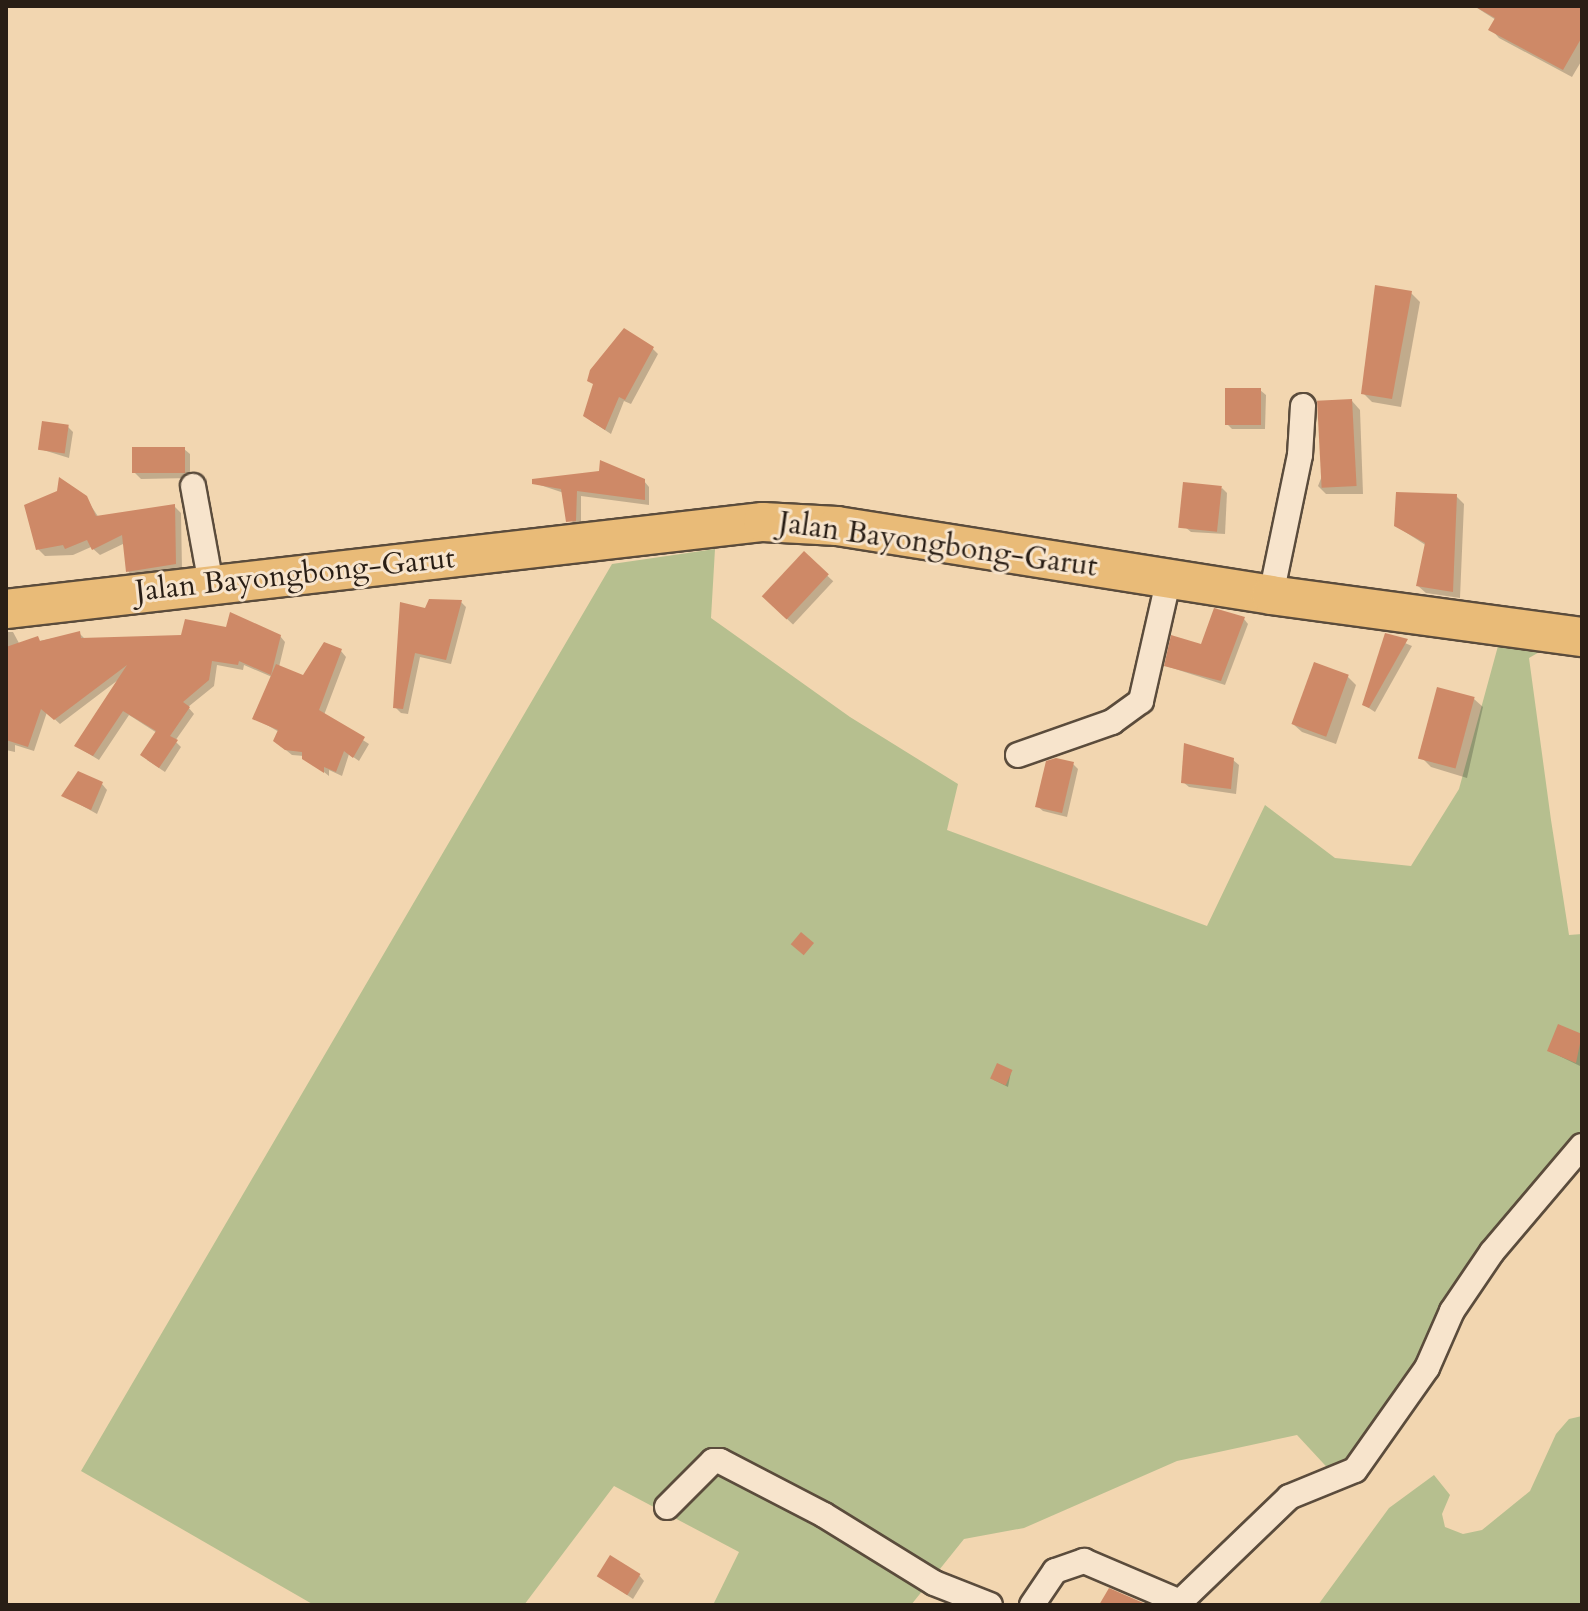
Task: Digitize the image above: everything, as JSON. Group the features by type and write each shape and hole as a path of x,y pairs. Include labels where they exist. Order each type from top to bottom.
{"main road":[{"name":"Jalan Bayongbong-Garut","path":"6,609 763,522 837,526 1271,595 1582,637"}],"street":[{"path":"1271,595 1300,455 1303,406"},
{"path":"193,486 211,584"},
{"path":"1018,755 1112,722 1141,701 1169,578"},
{"path":"1032,1605 1055,1571 1084,1561 1180,1602 1289,1497 1355,1470 1427,1368 1452,1311 1492,1252 1582,1146"},
{"path":"667,1507 713,1461 720,1461 824,1515 934,1583 990,1605"}],"green space":[{"path":"715,549 711,618 850,717 958,784 947,830 1207,926 1265,805 1335,858 1411,866 1459,789 1498,646 1541,651 1529,658 1551,820 1569,935 1582,934 1582,1145 1336,1477 1297,1435 1177,1461 1024,1528 964,1539 911,1605 713,1605 739,1552 614,1486 524,1605 314,1605 81,1471 612,564"},
{"path":"1582,1416 1582,1605 1318,1605 1389,1508 1434,1475 1450,1495 1442,1514 1445,1527 1463,1534 1482,1530 1530,1491 1556,1434 1569,1419"}],"building":[{"path":"1474,6 1582,6 1582,37 1563,70 1488,30 1495,18"},
{"path":"1375,285 1412,291 1392,399 1361,394"},
{"path":"624,328 654,347 625,400 619,397 605,430 583,416 593,384 587,381 590,370"},
{"path":"1225,388 1261,388 1261,425 1225,425"},
{"path":"1352,399 1357,486 1322,488 1317,401"},
{"path":"42,421 69,425 65,453 38,450"},
{"path":"132,447 185,447 185,473 132,473"},
{"path":"600,460 645,479 645,500 577,491 576,521 566,522 561,489 532,484 532,479 599,471"},
{"path":"59,477 87,496 96,516 175,504 176,564 126,572 122,535 92,550 87,540 65,549 63,545 36,550 24,505 57,491"},
{"path":"1183,482 1222,486 1217,532 1178,528"},
{"path":"1396,492 1457,494 1453,592 1416,586 1425,543 1394,526"},
{"path":"804,551 829,574 787,620 762,596"},
{"path":"429,599 462,600 446,660 415,653 403,709 393,708 400,602 425,608"},
{"path":"1214,608 1245,617 1221,681 1164,666 1171,635 1201,644"},
{"path":"230,612 281,635 271,675 239,661 238,665 212,661 209,680 183,702 190,707 170,736 178,740 159,768 140,755 156,731 123,711 93,756 74,746 127,665 54,720 41,709 28,747 6,740 6,647 38,636 40,641 80,631 81,638 181,635 185,619 226,627"},
{"path":"1385,633 1408,639 1369,708 1362,705"},
{"path":"324,642 342,649 319,710 365,737 353,758 344,751 336,772 324,767 324,773 302,759 302,752 285,750 273,741 278,730 252,719 276,664 303,675"},
{"path":"1314,662 1349,675 1326,737 1291,724"},
{"path":"1437,687 1475,697 1456,769 1418,758"},
{"path":"1184,743 1234,758 1231,789 1181,783"},
{"path":"1056,758 1074,762 1062,813 1035,807 1046,761"},
{"path":"78,771 103,782 91,810 61,796"},
{"path":"801,932 814,943 804,955 791,944"},
{"path":"1558,1024 1582,1034 1576,1063 1547,1051"},
{"path":"997,1063 1013,1070 1006,1085 990,1079"},
{"path":"610,1555 641,1574 627,1595 597,1576"},
{"path":"1109,1588 1148,1605 1099,1605"}]}
